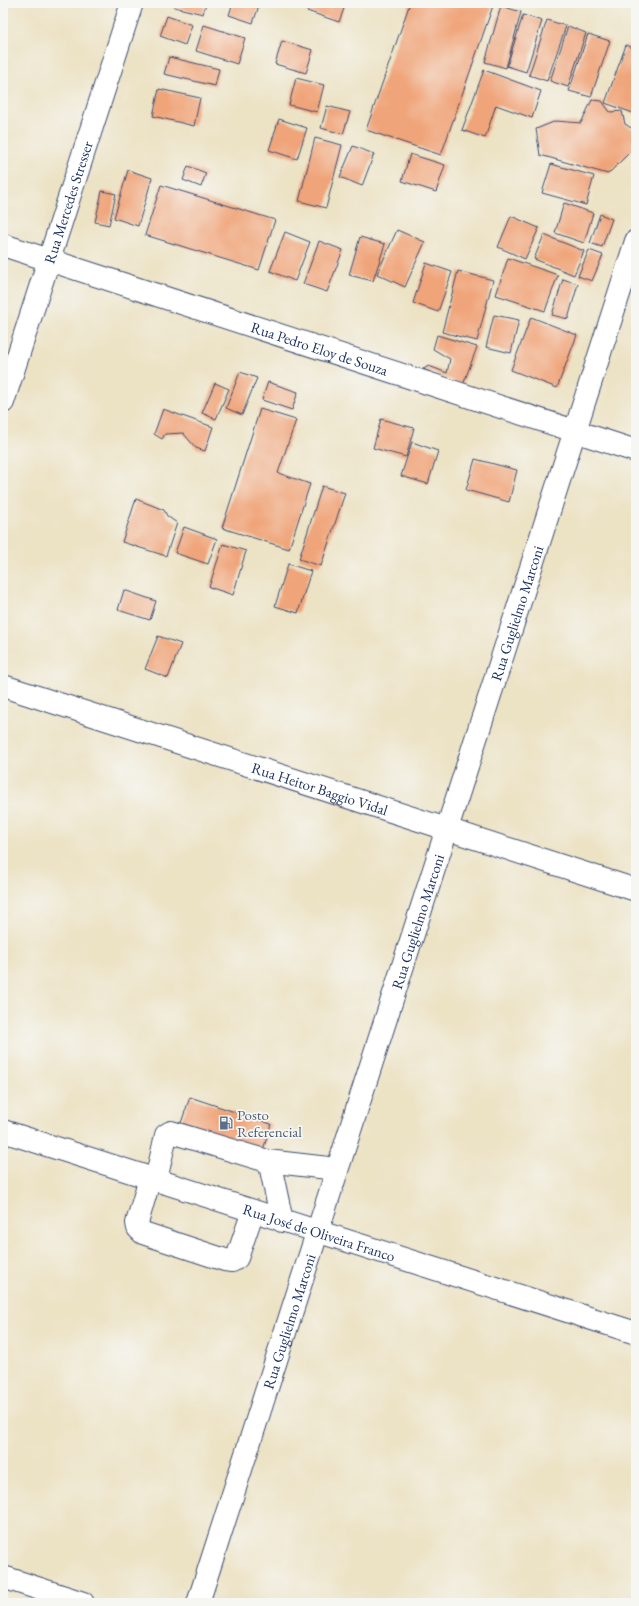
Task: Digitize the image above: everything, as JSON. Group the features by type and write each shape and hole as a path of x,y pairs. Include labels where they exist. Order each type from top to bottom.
{"street":[{"name":"Rua Mercedes Stresser","path":"3,402 132,3"},
{"name":"Rua Guglielmo Marconi","path":"198,1603 636,240"},
{"name":"Rua Pedro Eloy de Souza","path":"3,244 636,451"},
{"name":"Rua Heitor Baggio Vidal","path":"3,686 636,890"},
{"name":"Rua José de Oliveira Franco","path":"3,1131 636,1333"},
{"path":"253,1211 237,1258 232,1261 143,1233 138,1228 137,1223 153,1179 166,1135 171,1132 267,1161 337,1169"},
{"path":"267,1161 270,1165 282,1221"},
{"path":"3,1577 84,1603"}],"building":[{"path":"175,3 206,3 203,14 174,7"},
{"path":"233,3 260,3 253,23 229,15"},
{"path":"309,3 346,3 339,22 307,11"},
{"path":"410,3 494,3 441,155 366,130"},
{"path":"501,6 521,12 506,68 485,62"},
{"path":"523,15 542,21 526,72 507,66"},
{"path":"167,16 192,25 185,45 160,36"},
{"path":"547,20 566,26 547,81 529,75"},
{"path":"204,25 245,38 237,64 196,51"},
{"path":"568,26 586,33 568,87 550,81"},
{"path":"588,34 610,41 591,97 569,91"},
{"path":"282,41 313,50 306,73 275,64"},
{"path":"626,45 636,49 636,114 605,103"},
{"path":"169,57 219,69 215,86 164,74"},
{"path":"484,70 541,91 532,118 496,105 485,138 462,130"},
{"path":"296,78 324,85 317,112 289,105"},
{"path":"159,89 200,98 194,126 153,116"},
{"path":"592,100 602,101 610,112 622,111 625,124 636,131 636,143 634,148 608,174 540,155 536,129 556,121 581,123"},
{"path":"327,106 350,112 343,134 321,128"},
{"path":"279,119 307,128 297,159 269,150"},
{"path":"315,138 342,145 326,208 299,201"},
{"path":"353,146 374,154 362,186 340,177"},
{"path":"410,154 445,165 436,192 402,181"},
{"path":"551,164 594,176 586,205 542,193"},
{"path":"188,166 206,173 201,187 183,180"},
{"path":"128,170 152,178 138,226 114,218"},
{"path":"161,185 275,220 259,270 145,235"},
{"path":"102,191 116,194 109,225 95,222"},
{"path":"564,203 593,213 584,243 555,233"},
{"path":"600,214 612,219 602,247 590,243"},
{"path":"511,216 539,228 525,259 498,247"},
{"path":"397,230 425,242 405,287 377,274"},
{"path":"285,232 310,242 295,281 270,271"},
{"path":"544,235 584,251 574,275 534,259"},
{"path":"360,237 385,244 373,281 349,275"},
{"path":"319,241 343,250 327,292 303,284"},
{"path":"589,250 603,255 592,281 578,276"},
{"path":"508,258 558,275 545,311 496,295"},
{"path":"426,263 452,272 438,312 413,303"},
{"path":"458,271 493,280 477,341 442,332"},
{"path":"563,279 578,284 568,319 552,315"},
{"path":"494,315 519,320 511,353 486,347"},
{"path":"531,317 577,335 557,388 511,370"},
{"path":"437,335 477,347 463,385 423,369 429,366 447,373 450,359 433,349"},
{"path":"240,372 257,378 242,415 226,408"},
{"path":"268,382 298,392 292,410 262,400"},
{"path":"215,383 229,389 216,419 202,413"},
{"path":"163,409 213,427 205,451 196,448 183,433 165,434 162,439 154,434"},
{"path":"260,409 296,420 278,473 310,484 289,549 222,528"},
{"path":"381,419 414,428 406,457 373,448"},
{"path":"412,442 438,451 428,484 401,476"},
{"path":"475,459 517,470 509,502 466,490"},
{"path":"322,486 345,493 321,566 299,559"},
{"path":"136,499 164,510 167,516 177,523 166,556 122,542"},
{"path":"184,527 217,539 208,564 175,553"},
{"path":"223,544 246,551 233,595 209,587"},
{"path":"288,564 311,571 298,613 275,606"},
{"path":"124,590 156,601 150,620 118,610"},
{"path":"158,636 181,644 168,678 145,669"},
{"name":"Posto Referencial","path":"190,1097 271,1124 263,1150 181,1123"}],"place":[{"name":"Posto Referencial","path":"226,1123"}]}
